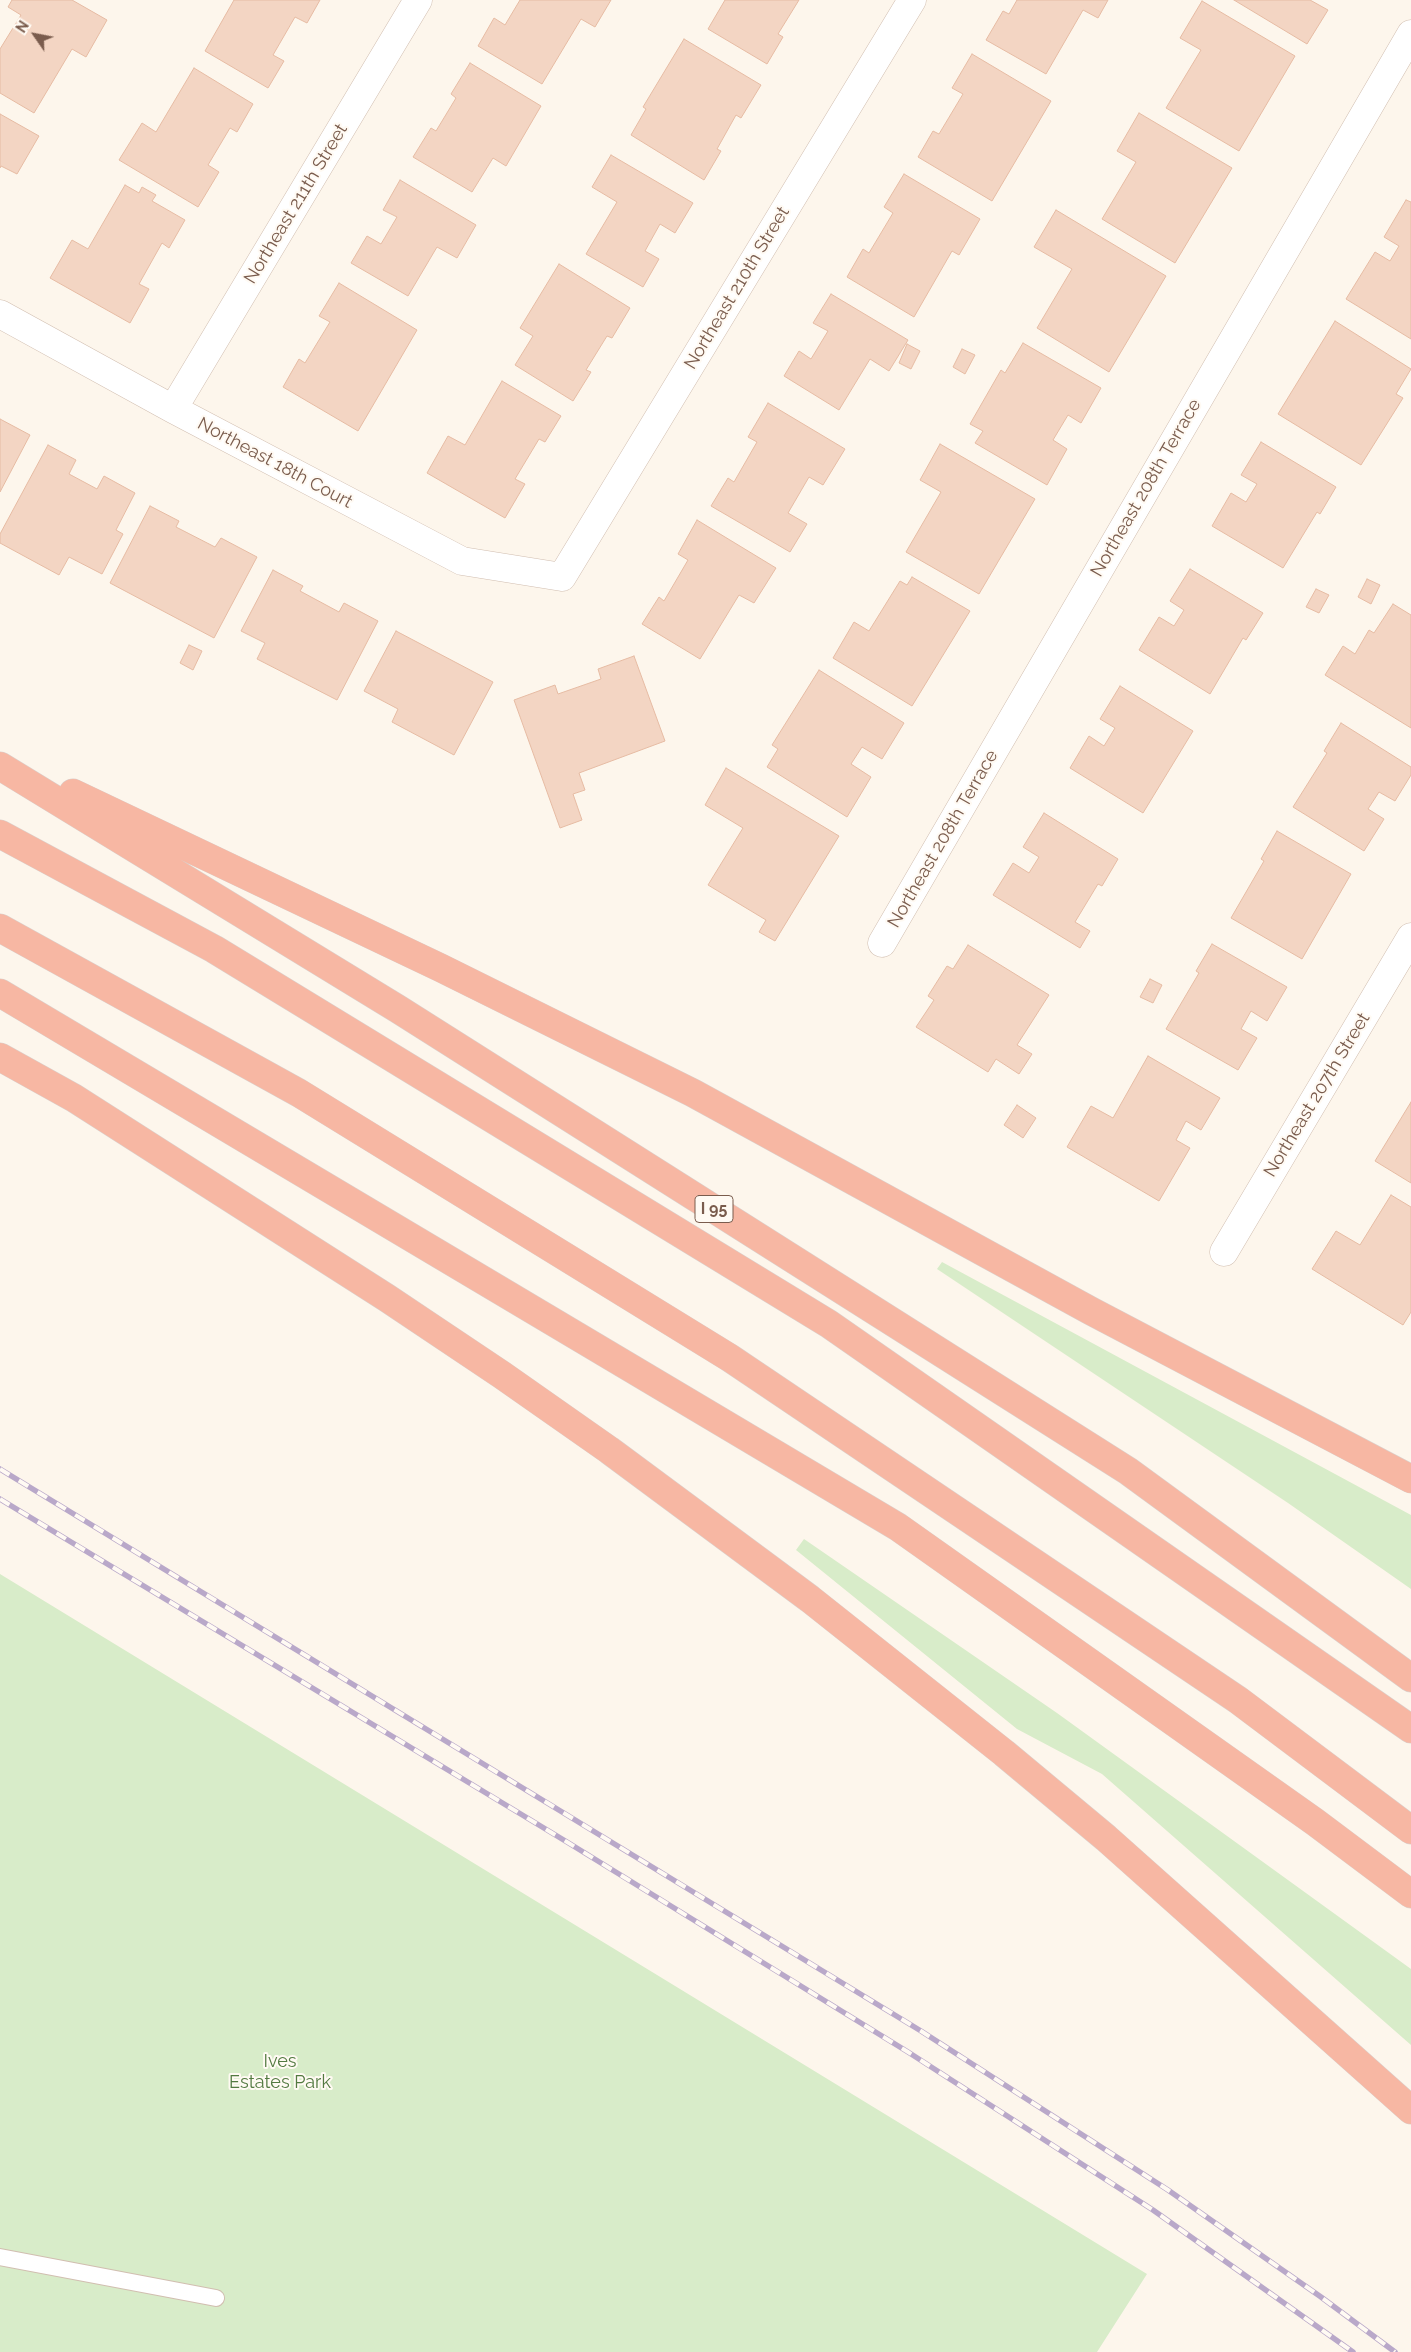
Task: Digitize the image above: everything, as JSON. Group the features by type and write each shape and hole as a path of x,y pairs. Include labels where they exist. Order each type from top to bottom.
{"highway":[{"path":"0,764 83,798 146,827 441,968 693,1093 1178,1357 1411,1479"},
{"name":"I 95","path":"0,764 398,1009 1128,1471 1411,1678"},
{"path":"0,834 214,949 828,1324 1411,1729"},
{"path":"0,928 299,1092 730,1358 1238,1700 1411,1830"},
{"path":"0,993 898,1527 1307,1816 1411,1894"},
{"path":"0,1057 74,1098 493,1369 609,1450 802,1593 1004,1753 1106,1838 1411,2110"}],"street":[{"name":"Northeast 211th Street","path":"174,409 418,0"},
{"name":"Northeast 210th Street","path":"562,577 912,0"},
{"name":"Northeast 208th Terrace","path":"882,943 1411,34"},
{"name":"Northeast 18th Court","path":"0,314 462,562 562,577"},
{"name":"Northeast 207th Street","path":"1224,1252 1411,937"}],"lane":[{"path":"0,2257 216,2298"}],"green space":[{"path":"942,1262 1411,1515 1411,1589 1288,1503 937,1269"},
{"path":"804,1539 1057,1713 1411,1969 1411,2045 1102,1774 1017,1729 796,1550"},
{"name":"Ives Estates Park","path":"0,1574 1147,2274 1097,2352 0,2352"}],"building":[{"path":"12,0 72,0 107,20 86,57 72,49 34,113 0,93 0,49 21,15 8,7"},
{"path":"234,0 320,0 307,23 295,17 273,55 284,61 268,88 205,51"},
{"path":"520,0 611,0 595,27 581,19 542,84 478,46 494,18 505,25"},
{"path":"725,0 799,0 778,34 783,37 767,64 708,29"},
{"path":"1017,0 1108,0 1098,18 1083,10 1046,74 986,40 1003,11 1009,14"},
{"path":"1234,0 1310,0 1328,10 1307,44"},
{"path":"1202,1 1295,56 1239,151 1166,108 1201,50 1180,38"},
{"path":"684,39 761,85 741,118 736,115 717,149 721,151 704,180 631,135 646,109 643,107"},
{"path":"972,54 1051,101 992,201 918,157 933,131 939,134 963,94 952,88"},
{"path":"470,63 541,106 506,166 493,158 472,192 413,157 431,128 436,131 456,98 451,94"},
{"path":"194,68 253,104 237,132 230,128 208,165 219,172 198,207 119,160 142,123 156,132"},
{"path":"1139,113 1232,168 1175,263 1102,219 1136,162 1117,151"},
{"path":"0,114 39,136 17,174 1,166 0,168"},
{"path":"611,155 693,203 675,233 660,224 645,251 659,259 643,287 586,254 617,202 592,187"},
{"path":"904,174 980,219 959,255 952,251 914,317 847,277 863,249 869,253 893,213 884,207"},
{"path":"400,180 476,225 457,258 437,247 408,296 351,263 367,236 381,244 397,217 383,210"},
{"path":"125,185 139,193 142,187 156,195 152,201 185,220 169,248 162,243 139,284 149,289 130,323 50,278 72,240 88,249"},
{"path":"1406,200 1411,202 1411,339 1346,299 1375,252 1390,261 1399,246 1384,237"},
{"path":"1056,210 1166,276 1109,372 1037,328 1072,269 1034,247"},
{"path":"559,264 630,308 612,338 607,336 586,370 591,372 573,401 515,365 533,336 520,328"},
{"path":"339,283 417,330 358,431 283,387 299,359 305,363 330,322 319,316"},
{"path":"831,294 908,340 889,371 870,359 839,410 784,376 799,351 811,359 828,331 813,323"},
{"path":"1335,321 1411,369 1396,394 1403,398 1361,465 1278,414"},
{"path":"1023,343 1101,388 1081,423 1068,415 1053,440 1067,449 1047,485 975,443 983,431 970,424 1001,370 1005,373"},
{"path":"907,344 920,351 911,369 899,363"},
{"path":"962,349 975,355 965,374 953,367"},
{"path":"502,381 561,416 545,442 539,439 515,479 525,484 505,518 427,473 448,436 465,445"},
{"path":"768,403 845,449 823,485 809,477 788,513 807,524 790,552 711,506 728,478 734,482 757,442 748,437"},
{"path":"0,419 30,435 0,492"},
{"path":"1261,442 1336,487 1320,514 1317,512 1283,568 1212,526 1231,493 1246,502 1257,484 1241,475"},
{"path":"940,444 1035,499 979,594 906,552 941,492 920,480"},
{"path":"48,445 76,460 69,474 97,489 104,476 135,493 116,530 123,534 102,574 69,557 59,575 0,543 0,534"},
{"path":"150,506 179,521 176,527 215,547 221,538 257,557 214,638 110,583"},
{"path":"697,520 776,568 754,603 739,595 700,659 642,624 659,597 664,601 688,560 678,554"},
{"path":"1190,569 1263,613 1246,640 1243,638 1210,694 1139,650 1159,617 1174,626 1184,610 1170,601"},
{"path":"273,570 303,586 300,591 339,612 344,603 378,621 337,700 257,659 265,643 241,631"},
{"path":"912,577 970,611 912,706 833,658 854,622 869,631 900,581 907,585"},
{"path":"1367,579 1380,585 1371,604 1358,597"},
{"path":"1316,589 1329,595 1319,613 1306,607"},
{"path":"1393,604 1411,615 1411,728 1325,675 1343,646 1355,654 1369,630 1374,633"},
{"path":"396,631 493,682 454,755 392,722 398,709 364,691"},
{"path":"189,645 202,651 193,670 180,663"},
{"path":"634,656 665,741 579,773 585,790 573,794 582,820 560,828 514,700 555,685 558,694 601,679 598,669"},
{"path":"819,670 904,723 882,759 862,747 851,764 871,777 847,817 767,767 778,749 772,745"},
{"path":"1120,686 1193,731 1143,813 1070,768 1089,736 1104,746 1115,728 1100,719"},
{"path":"1341,723 1411,767 1411,775 1395,801 1379,792 1368,809 1384,819 1364,851 1293,807 1327,753 1324,751"},
{"path":"726,768 839,836 775,941 759,932 766,920 708,885 743,828 705,805"},
{"path":"1044,813 1118,859 1102,886 1098,884 1075,922 1090,931 1080,948 993,895 1013,863 1029,873 1039,857 1023,847"},
{"path":"1277,831 1351,874 1302,959 1231,918 1264,861 1261,859"},
{"path":"1212,944 1287,987 1267,1021 1251,1011 1241,1029 1257,1038 1238,1070 1166,1029 1199,973 1196,971"},
{"path":"968,945 1049,995 1017,1045 1032,1054 1019,1074 996,1059 988,1072 916,1027 934,1000 928,996 947,966 953,969"},
{"path":"1150,979 1162,985 1153,1003 1140,997"},
{"path":"1148,1056 1220,1098 1201,1130 1186,1121 1176,1140 1190,1148 1159,1201 1067,1147 1091,1106 1113,1118"},
{"path":"1411,1102 1411,1183 1375,1161"},
{"path":"1017,1105 1036,1118 1023,1138 1004,1125"},
{"path":"1391,1195 1411,1207 1411,1312 1403,1325 1312,1269 1336,1231 1360,1245"}],"railway":[{"path":"0,1469 921,2031 1168,2190 1321,2297 1395,2352"},
{"path":"0,1499 567,1842 908,2052 1153,2210 1353,2352"}]}
